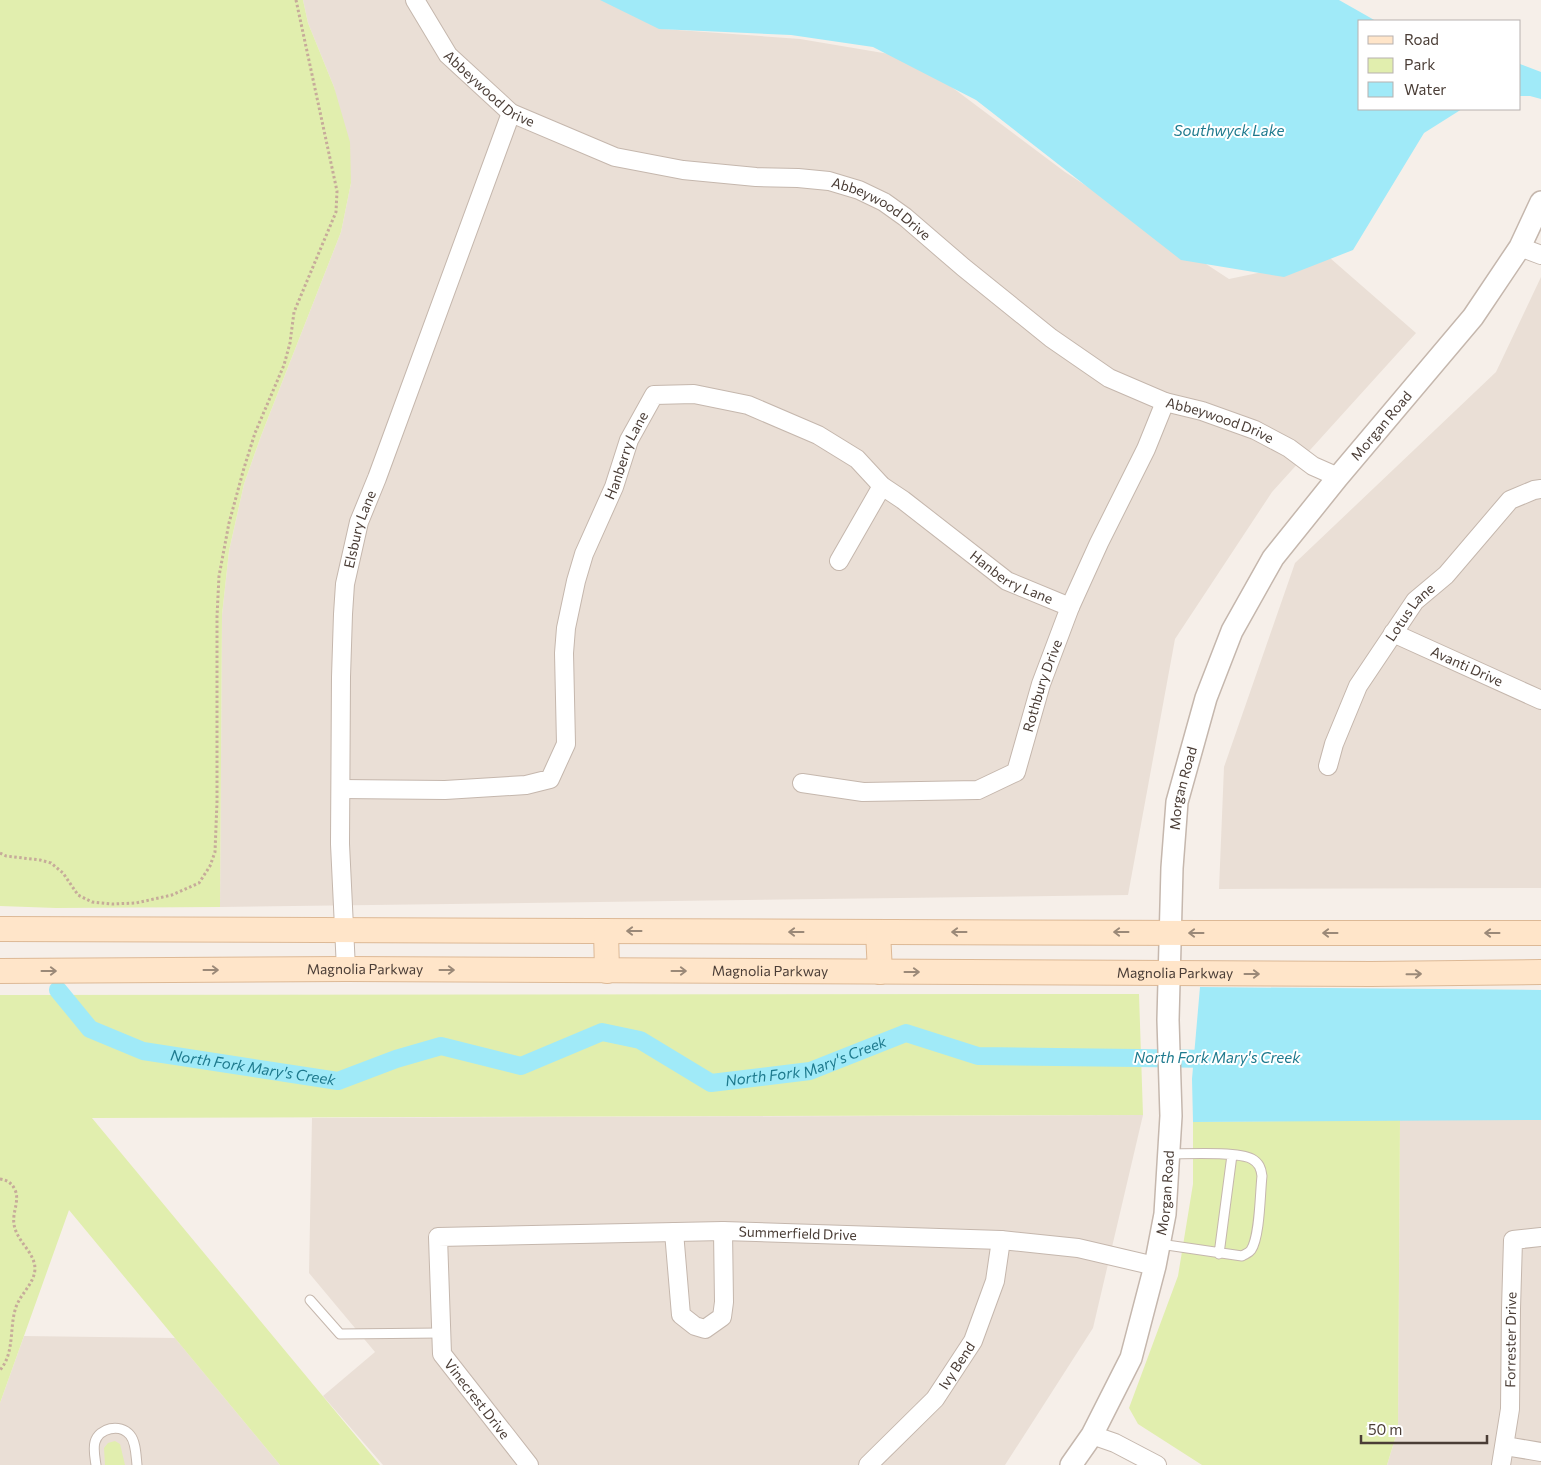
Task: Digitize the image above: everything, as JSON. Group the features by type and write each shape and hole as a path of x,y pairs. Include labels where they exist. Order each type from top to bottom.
{"main road":[{"path":"0,929 1541,933"},
{"path":"606,931 608,971"},
{"path":"878,932 880,972"},
{"name":"Magnolia Parkway","path":"0,971 346,969 1371,974 1541,972"}],"street":[{"name":"Abbeywood Drive","path":"415,0 448,55 511,113 615,158 683,170 829,181 859,190 884,202 905,217 1051,338 1109,378 1164,402 1202,411 1255,430 1289,448 1313,466 1338,477"},
{"name":"Elsbury Lane","path":"346,969 340,844 341,677 345,584 359,522 377,478 511,113"},
{"name":"Morgan Road","path":"1071,1465 1092,1435 1131,1358 1165,1214 1171,1116 1168,973 1172,868 1177,802 1206,698 1232,631 1273,558 1338,477 1473,317 1520,247 1541,202"},
{"path":"1520,247 1541,255"},
{"name":"Hanberry Lane","path":"341,789 445,790 526,786 550,779 566,744 564,653 566,628 576,581 584,554 614,487 629,440 654,395 694,394 748,405 778,416 818,435 857,459 882,486 903,500 1006,581 1070,607"},
{"name":"Rothbury Drive","path":"802,784 863,792 978,790 1016,772 1041,684 1070,607 1099,543 1146,449 1164,402"},
{"path":"839,561 882,486"},
{"name":"Lotus Lane","path":"1328,766 1334,744 1358,686 1415,601 1446,575 1510,500 1538,489"},
{"name":"Avanti Drive","path":"1393,633 1541,700"},
{"path":"674,1232 680,1314 695,1326 705,1329 722,1318 724,1302 723,1231"},
{"name":"Summerfield Drive","path":"438,1236 723,1231 1001,1240 1078,1248 1154,1266"},
{"name":"Vinecrest Drive","path":"438,1236 442,1354 529,1465"},
{"name":"Forrester Drive","path":"1501,1465 1510,1409 1513,1240 1541,1237"},
{"name":"Ivy Bend","path":"868,1465 935,1399 973,1341 995,1281 1001,1240"},
{"path":"1092,1435 1115,1443 1157,1465"},
{"path":"1505,1446 1541,1452"}],"lane":[{"path":"1159,1244 1242,1256 1250,1251 1255,1242 1257,1230 1262,1176 1261,1168 1251,1158 1232,1155 1168,1154"},
{"path":"1219,1254 1232,1155"},
{"path":"310,1300 340,1334 441,1333"},
{"path":"96,1465 95,1440 98,1434 109,1428 120,1429 130,1435 135,1449 137,1465"}],"path":[{"path":"0,853 6,856 51,863 63,873 78,895 92,902 112,904 136,903 172,895 199,883 210,866 215,852 217,616 220,576 226,541 244,468 255,433 284,365 290,344 294,312 336,212 337,191 296,0"},
{"path":"0,1179 11,1183 16,1192 14,1223 17,1233 33,1259 35,1266 34,1276 16,1307 10,1347 5,1364 0,1370"}],"shaded area":[{"path":"303,0 608,0 663,29 800,39 913,58 1065,172 1229,279 1330,258 1416,333 1272,492 1175,639 1128,895 220,907 222,615 229,551 244,484 341,232 351,183 334,87 308,23"},
{"path":"1541,277 1541,888 1219,889 1224,767 1295,563 1496,372"},
{"path":"1143,1115 1093,1328 1005,1465 383,1465 323,1396 375,1352 309,1273 312,1118"},
{"path":"1400,1120 1541,1120 1541,1465 1387,1465 1398,1429"},
{"path":"24,1336 175,1338 280,1465 0,1465 0,1403"}],"green space":[{"path":"0,0 303,0 308,23 334,87 350,142 351,183 341,232 244,484 229,551 222,615 220,907 56,908 0,906"},
{"path":"1139,994 1143,1115 92,1118 380,1465 280,1465 69,1210 0,1403 0,995"},
{"path":"1400,1120 1398,1429 1387,1465 1202,1465 1138,1424 1129,1408 1178,1276 1193,1184 1193,1122"},
{"path":"115,1441 120,1444 125,1465 105,1465 104,1448 108,1443"}],"water":[{"name":"Southwyck Lake","path":"600,0 1339,0 1374,20 1358,20 1358,110 1460,110 1424,133 1353,250 1284,277 1181,260 976,100 873,47 791,35 659,29"},
{"path":"1521,64 1541,72 1541,99 1521,96"},
{"path":"1200,987 1541,990 1541,1120 1193,1122 1192,1079"}],"waterway":[{"name":"North Fork Mary's Creek","path":"58,990 90,1029 143,1051 338,1081 396,1059 441,1046 521,1066 602,1032 640,1040 711,1083 810,1071 906,1033 978,1056 1218,1059"}]}
